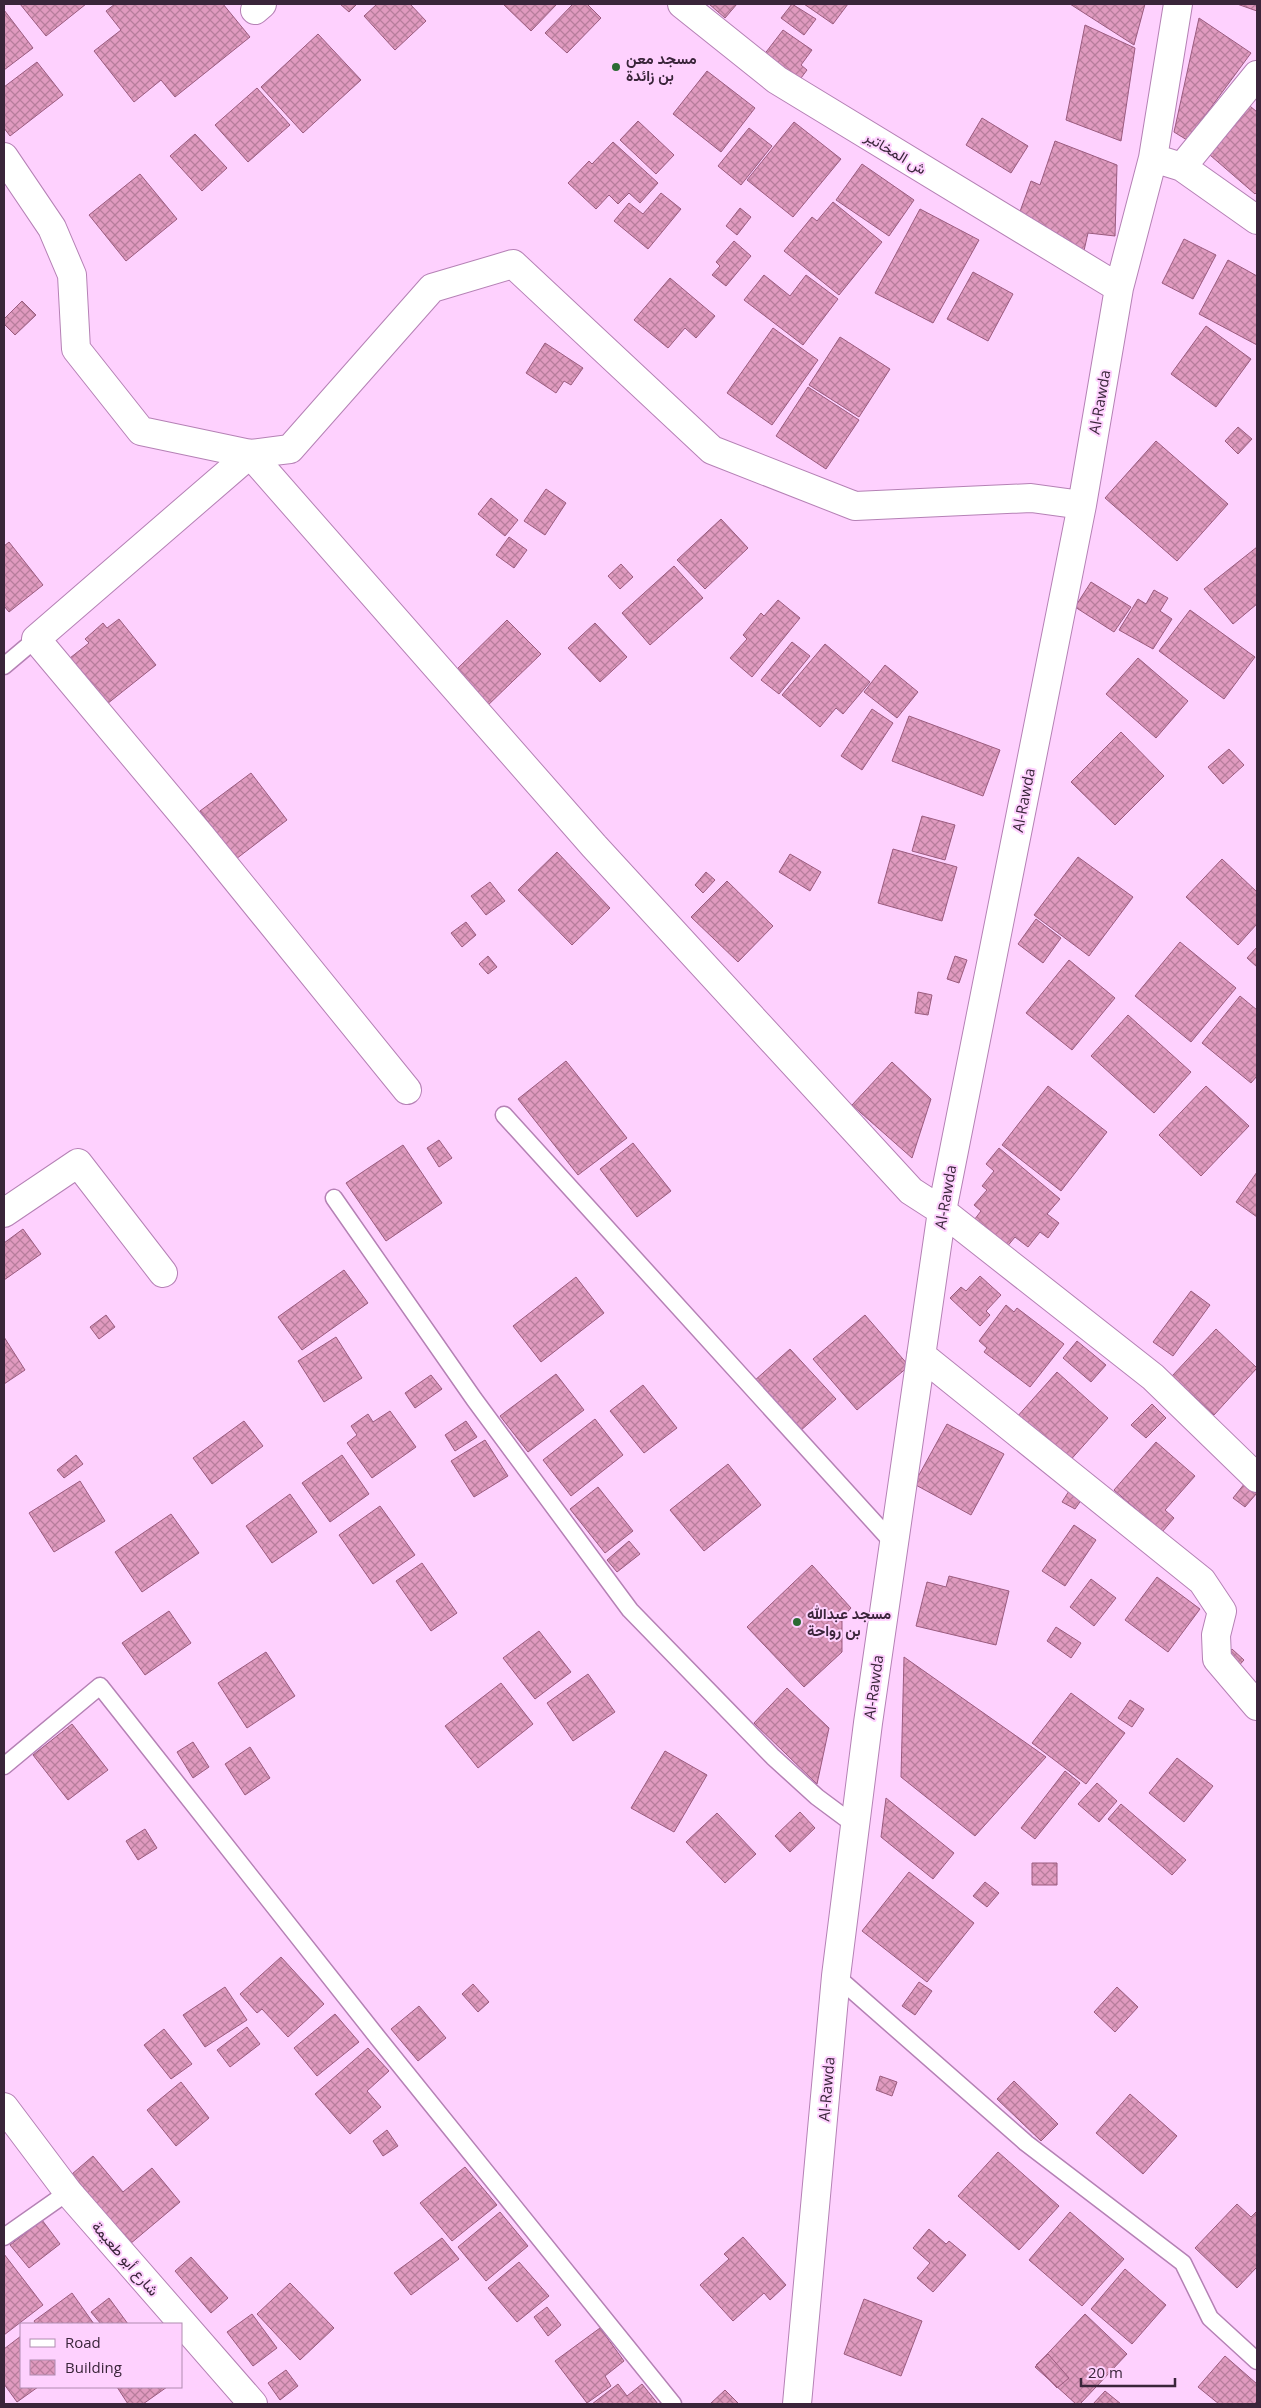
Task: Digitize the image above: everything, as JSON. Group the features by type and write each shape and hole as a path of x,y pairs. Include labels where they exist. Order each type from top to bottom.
{"street":[{"name":"ش المخاتير","path":"682,4 777,80 1119,288"},
{"name":"Al-Rawda","path":"797,2404 836,1976 868,1723 921,1355 935,1272 942,1211 1082,506 1119,288 1153,158 1178,4"},
{"path":"1182,167 1257,75"},
{"path":"4,157 52,228 72,275 76,349 141,431 250,454 290,449 432,288 513,264 712,450 855,506 1031,498 1082,506"},
{"path":"1153,158 1182,167 1257,220"},
{"path":"250,454 36,639 201,836 408,1090"},
{"path":"250,454 594,846 911,1191 942,1211 1153,1377 1257,1478"},
{"path":"4,1213 78,1163 163,1272"},
{"path":"921,1355 1202,1581 1222,1611 1216,1635 1217,1659 1257,1706"},
{"name":"شارع أبو طعيمة","path":"4,2107 68,2192 253,2404"}],"lane":[{"path":"4,666 36,639"},
{"path":"504,1116 894,1544"},
{"path":"334,1198 474,1399 630,1610 773,1757 817,1797 856,1826"},
{"path":"4,1766 100,1686 673,2404"},
{"path":"836,1976 1026,2144 1183,2264 1210,2318 1257,2361"},
{"path":"4,2237 68,2192"}],"building":[{"path":"20,4 86,4 46,36"},
{"path":"115,4 223,4 250,37 175,97 161,80 134,102 94,51 121,30 106,11"},
{"path":"340,4 357,4 349,12"},
{"path":"377,4 410,4 426,21 395,50 364,16"},
{"path":"503,4 557,4 531,31"},
{"path":"573,4 587,4 601,18 567,53 545,33"},
{"path":"709,4 737,4 725,18"},
{"path":"792,4 816,19 804,35 781,18"},
{"path":"804,4 848,4 833,24"},
{"path":"1070,4 1145,4 1134,45"},
{"path":"1237,4 1257,4 1257,11"},
{"path":"4,10 33,48 4,70"},
{"path":"1199,18 1251,53 1187,140 1174,132"},
{"path":"1085,25 1135,48 1121,141 1066,120"},
{"path":"783,30 812,50 801,65 807,70 795,86 760,60"},
{"path":"318,34 361,80 303,133 261,87"},
{"path":"37,62 63,95 10,136 4,128 4,87"},
{"path":"707,71 755,108 721,152 673,114"},
{"path":"257,88 290,125 248,162 215,125"},
{"path":"1244,101 1257,112 1257,192 1255,194 1203,149"},
{"path":"982,118 1028,146 1011,173 966,145"},
{"path":"638,121 674,155 656,174 620,140"},
{"path":"794,122 841,159 793,217 747,180"},
{"path":"749,128 772,146 741,185 718,166"},
{"path":"195,134 227,168 202,191 170,156"},
{"path":"1055,141 1117,165 1115,236 1088,233 1083,255 1018,217 1031,181 1040,185"},
{"path":"613,142 658,183 640,203 629,193 618,204 609,195 596,209 568,183 589,161 592,164"},
{"path":"862,164 914,200 889,236 836,200"},
{"path":"140,174 177,219 126,261 89,215"},
{"path":"661,193 681,209 648,249 614,221 629,203 643,214"},
{"path":"833,202 882,242 839,295 784,251 812,217 817,221"},
{"path":"740,208 751,217 737,235 726,226"},
{"path":"920,209 979,240 933,323 875,293"},
{"path":"1184,239 1216,255 1193,299 1162,283"},
{"path":"734,241 751,256 726,286 712,275 720,266 716,262"},
{"path":"1228,260 1257,276 1257,345 1199,314"},
{"path":"973,272 1013,294 988,341 947,319"},
{"path":"764,275 790,296 806,275 838,299 803,345 744,300"},
{"path":"670,278 715,316 696,338 685,328 668,348 634,320"},
{"path":"22,301 36,315 15,335 4,324 4,319"},
{"path":"1206,326 1251,359 1216,407 1171,374"},
{"path":"773,328 818,360 772,425 727,393"},
{"path":"840,337 890,369 859,417 809,385"},
{"path":"545,343 583,368 571,385 564,381 556,393 526,373"},
{"path":"808,387 859,420 826,469 776,436"},
{"path":"1238,427 1252,439 1238,454 1225,441"},
{"path":"1156,441 1228,504 1177,561 1105,498"},
{"path":"546,489 566,503 545,535 524,521"},
{"path":"491,498 518,520 505,536 478,514"},
{"path":"721,519 748,548 705,589 677,560"},
{"path":"509,537 527,550 514,568 496,555"},
{"path":"9,542 43,585 9,612 4,606 4,546"},
{"path":"1257,547 1257,604 1233,624 1204,589"},
{"path":"621,564 633,577 620,589 608,576"},
{"path":"674,566 703,598 650,645 622,613"},
{"path":"1091,582 1131,607 1114,632 1075,607"},
{"path":"1154,590 1168,598 1160,611 1172,619 1153,649 1119,630 1138,599 1146,604"},
{"path":"778,600 800,618 752,677 730,658 747,639 743,635 761,613 764,616"},
{"path":"1190,610 1255,657 1224,699 1159,651"},
{"path":"119,619 156,665 107,704 70,658 89,643 85,639 103,623 107,628"},
{"path":"507,620 541,654 484,709 455,671"},
{"path":"595,623 627,657 600,682 568,648"},
{"path":"792,642 810,656 779,694 761,680"},
{"path":"825,644 870,682 843,714 836,708 820,727 782,695"},
{"path":"1138,658 1188,701 1156,738 1106,694"},
{"path":"885,665 918,692 897,718 864,692"},
{"path":"872,709 893,723 862,770 841,756"},
{"path":"909,716 1000,750 983,796 892,761"},
{"path":"1121,732 1164,776 1115,825 1071,782"},
{"path":"1229,749 1244,765 1223,784 1208,767"},
{"path":"251,773 287,820 236,859 200,811"},
{"path":"922,816 955,825 945,860 912,851"},
{"path":"893,849 957,867 942,921 878,903"},
{"path":"557,852 610,908 572,945 518,890"},
{"path":"790,854 821,872 810,891 779,872"},
{"path":"1078,857 1133,897 1089,956 1034,915"},
{"path":"1222,859 1257,892 1257,924 1238,945 1186,897"},
{"path":"706,872 715,880 703,893 695,885"},
{"path":"727,881 773,926 738,962 691,917"},
{"path":"490,882 505,901 486,915 471,896"},
{"path":"1036,919 1061,938 1043,963 1018,944"},
{"path":"466,922 476,935 462,947 451,933"},
{"path":"1180,942 1236,988 1191,1042 1135,996"},
{"path":"1257,947 1257,967 1247,958"},
{"path":"488,956 497,967 488,974 479,964"},
{"path":"955,956 967,960 959,983 947,979"},
{"path":"1069,960 1115,998 1072,1050 1026,1013"},
{"path":"918,992 932,995 928,1015 915,1013"},
{"path":"1240,996 1257,1010 1257,1076 1251,1083 1202,1043"},
{"path":"1128,1015 1191,1072 1154,1113 1091,1056"},
{"path":"566,1061 627,1138 578,1175 518,1099"},
{"path":"892,1062 931,1099 912,1158 852,1105"},
{"path":"1048,1086 1107,1132 1061,1191 1002,1145"},
{"path":"1206,1086 1249,1126 1201,1176 1159,1135"},
{"path":"439,1140 452,1158 439,1167 427,1148"},
{"path":"633,1143 671,1191 637,1217 600,1169"},
{"path":"403,1145 442,1203 386,1241 346,1183"},
{"path":"999,1148 1060,1199 1047,1214 1059,1223 1048,1238 1040,1232 1028,1247 1015,1237 1001,1254 968,1228 981,1211 974,1205 987,1190 982,1186 994,1171 986,1164"},
{"path":"1257,1172 1257,1217 1236,1202"},
{"path":"23,1229 41,1254 4,1280 4,1243"},
{"path":"344,1270 368,1303 302,1350 278,1317"},
{"path":"980,1276 1001,1295 986,1311 990,1315 980,1326 950,1298 961,1287 966,1291"},
{"path":"576,1277 604,1313 541,1362 513,1326"},
{"path":"1191,1291 1210,1305 1173,1356 1153,1342"},
{"path":"1006,1305 1014,1312 1017,1308 1064,1344 1030,1387 984,1352 987,1348 979,1341"},
{"path":"106,1315 115,1327 99,1339 90,1327"},
{"path":"865,1315 909,1366 857,1410 813,1359"},
{"path":"1216,1329 1257,1368 1214,1415 1172,1376"},
{"path":"4,1337 25,1370 4,1384"},
{"path":"336,1337 362,1378 324,1402 298,1361"},
{"path":"1077,1341 1106,1365 1091,1382 1063,1358"},
{"path":"790,1349 836,1399 799,1432 754,1381"},
{"path":"1057,1372 1108,1418 1067,1464 1016,1418"},
{"path":"556,1374 584,1410 528,1452 500,1416"},
{"path":"431,1375 442,1389 415,1408 405,1393"},
{"path":"643,1385 677,1428 644,1453 610,1411"},
{"path":"1152,1404 1166,1418 1146,1438 1131,1425"},
{"path":"390,1411 416,1447 372,1478 347,1443 357,1435 351,1426 368,1414 373,1422"},
{"path":"595,1419 623,1455 571,1496 543,1460"},
{"path":"244,1421 263,1446 212,1484 193,1458"},
{"path":"466,1421 477,1437 455,1451 445,1435"},
{"path":"947,1424 1004,1454 971,1515 914,1484"},
{"path":"485,1440 508,1476 474,1497 451,1461"},
{"path":"1156,1442 1195,1476 1165,1510 1174,1518 1162,1532 1114,1490"},
{"path":"76,1455 83,1464 64,1478 57,1470"},
{"path":"342,1455 369,1494 330,1522 302,1483"},
{"path":"728,1464 761,1505 704,1551 670,1510"},
{"path":"80,1481 105,1521 54,1552 29,1513"},
{"path":"1245,1483 1257,1493 1245,1507 1233,1498"},
{"path":"598,1487 633,1531 605,1553 570,1509"},
{"path":"1069,1491 1082,1499 1075,1509 1062,1502"},
{"path":"290,1494 317,1532 272,1563 246,1526"},
{"path":"380,1506 415,1555 373,1584 339,1535"},
{"path":"171,1514 199,1553 142,1592 115,1552"},
{"path":"1074,1525 1096,1540 1065,1586 1042,1571"},
{"path":"629,1541 640,1554 617,1572 607,1560"},
{"path":"422,1563 457,1613 431,1631 396,1581"},
{"name":"مسجد عبدالله بن رواحة","path":"812,1565 851,1608 842,1618 842,1652 804,1687 747,1627"},
{"path":"949,1576 1009,1591 996,1645 916,1626 927,1582 946,1587"},
{"path":"1157,1577 1200,1609 1168,1652 1125,1620"},
{"path":"1091,1579 1116,1598 1094,1626 1070,1607"},
{"path":"169,1611 191,1643 145,1675 122,1643"},
{"path":"1056,1627 1081,1643 1071,1658 1047,1641"},
{"path":"539,1631 571,1672 535,1699 503,1658"},
{"path":"1232,1649 1244,1660 1233,1672 1220,1661"},
{"path":"266,1652 295,1696 247,1728 218,1683"},
{"path":"904,1657 1046,1757 975,1836 901,1777"},
{"path":"588,1674 615,1712 573,1741 547,1703"},
{"path":"501,1683 533,1724 478,1768 445,1726"},
{"path":"787,1688 829,1728 817,1784 754,1723"},
{"path":"1071,1693 1125,1733 1086,1784 1032,1743"},
{"path":"1130,1700 1144,1709 1132,1727 1118,1718"},
{"path":"72,1724 108,1770 68,1800 33,1755"},
{"path":"193,1742 209,1767 193,1778 177,1752"},
{"path":"250,1747 270,1778 245,1795 225,1764"},
{"path":"665,1751 707,1775 674,1832 631,1808"},
{"path":"1177,1758 1213,1786 1184,1822 1149,1793"},
{"path":"1065,1771 1080,1783 1035,1839 1021,1828"},
{"path":"1097,1783 1117,1801 1099,1822 1078,1804"},
{"path":"886,1798 954,1853 933,1879 881,1837"},
{"path":"1121,1804 1186,1860 1172,1875 1108,1819"},
{"path":"800,1812 815,1828 790,1852 775,1836"},
{"path":"717,1813 756,1854 725,1883 686,1842"},
{"path":"145,1829 157,1848 138,1860 126,1841"},
{"path":"1032,1863 1057,1863 1057,1885 1032,1885"},
{"path":"909,1872 974,1923 927,1982 862,1931"},
{"path":"985,1882 999,1893 987,1907 973,1896"},
{"path":"281,1957 324,2004 288,2037 262,2009 257,2013 240,1994"},
{"path":"919,1982 932,1991 915,2015 902,2006"},
{"path":"473,1984 489,2002 478,2012 462,1994"},
{"path":"225,1987 247,2020 205,2047 183,2015"},
{"path":"1117,1987 1138,2007 1115,2032 1094,2012"},
{"path":"419,2006 446,2038 418,2061 391,2029"},
{"path":"335,2014 359,2042 317,2076 294,2048"},
{"path":"247,2027 260,2044 230,2067 217,2050"},
{"path":"164,2029 192,2064 171,2079 144,2045"},
{"path":"368,2048 389,2071 367,2091 381,2107 350,2134 315,2094"},
{"path":"880,2076 897,2082 892,2096 876,2090"},
{"path":"1014,2081 1058,2124 1041,2141 997,2099"},
{"path":"181,2082 209,2118 176,2146 147,2110"},
{"path":"1130,2094 1177,2136 1143,2174 1096,2133"},
{"path":"387,2130 398,2146 383,2156 373,2141"},
{"path":"998,2152 1059,2206 1019,2250 958,2196"},
{"path":"93,2156 123,2192 152,2168 180,2202 130,2244 72,2174"},
{"path":"465,2167 497,2205 452,2241 420,2203"},
{"path":"1237,2204 1251,2217 1257,2211 1257,2267 1237,2288 1195,2248"},
{"path":"500,2212 528,2246 486,2281 458,2247"},
{"path":"1070,2212 1124,2259 1082,2306 1029,2260"},
{"path":"42,2220 60,2244 29,2268 10,2245"},
{"path":"929,2229 946,2244 949,2241 966,2255 933,2292 917,2278 930,2263 913,2248"},
{"path":"743,2237 786,2285 770,2300 764,2293 733,2321 700,2285 729,2259 724,2254"},
{"path":"442,2238 459,2259 411,2295 394,2273"},
{"path":"4,2254 43,2305 4,2335"},
{"path":"191,2257 228,2298 211,2313 175,2271"},
{"path":"519,2262 549,2296 517,2322 488,2288"},
{"path":"1125,2269 1166,2305 1132,2344 1091,2309"},
{"path":"290,2283 334,2328 300,2360 257,2314"},
{"path":"72,2293 93,2323 35,2323 34,2321"},
{"path":"109,2298 127,2323 100,2323 91,2312"},
{"path":"864,2299 922,2321 901,2376 844,2354"},
{"path":"547,2307 561,2325 548,2336 534,2317"},
{"path":"252,2314 277,2348 253,2366 227,2332"},
{"path":"1085,2314 1127,2354 1080,2404 1076,2404 1035,2367"},
{"path":"600,2328 624,2361 605,2376 611,2386 587,2403 555,2361"},
{"path":"20,2337 20,2388 37,2388 17,2402 4,2384 4,2349"},
{"path":"1048,2354 1069,2378 1057,2388 1036,2365"},
{"path":"1225,2356 1257,2384 1257,2401 1254,2404 1219,2404 1198,2387"},
{"path":"286,2370 298,2386 280,2400 268,2383"},
{"path":"618,2384 627,2396 642,2384 658,2404 592,2404"},
{"path":"118,2388 166,2388 143,2404 128,2404"},
{"path":"725,2390 739,2404 710,2404"},
{"path":"1105,2391 1121,2404 1093,2404"}],"place":[{"name":"مسجد معن بن زائدة","path":"616,67"},
{"name":"مسجد عبدالله بن رواحة","path":"797,1622"}]}
